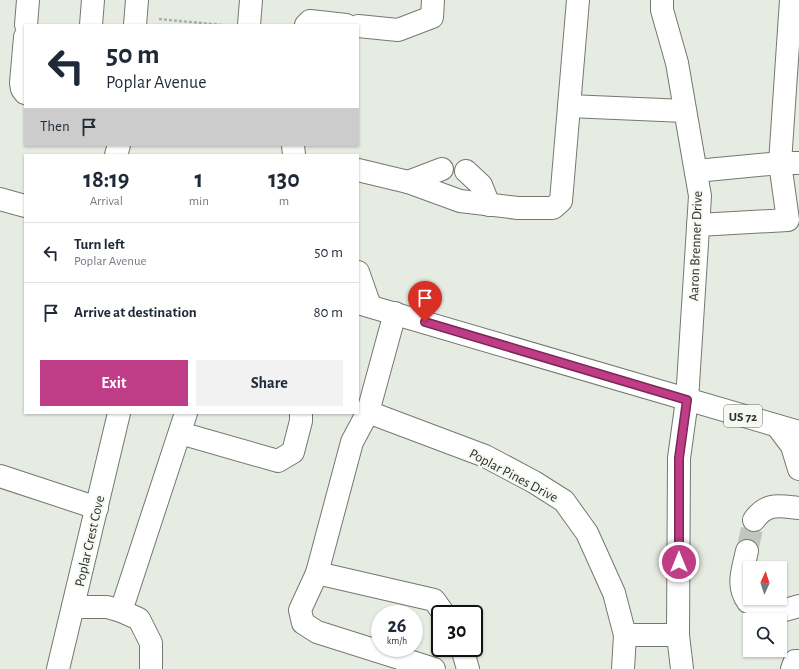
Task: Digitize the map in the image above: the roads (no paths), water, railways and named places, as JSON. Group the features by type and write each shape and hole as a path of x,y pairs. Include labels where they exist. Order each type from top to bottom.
{"street":[{"path":"26,24 28,0"},
{"path":"91,24 93,0"},
{"path":"137,0 144,22"},
{"path":"249,24 252,0"},
{"path":"359,26 398,30 432,17 433,0"},
{"path":"359,170 408,182 460,201 518,208 553,208 561,201 578,0"},
{"name":"Aaron Brenner Drive","path":"662,0 662,10 677,64 700,196 687,400"},
{"path":"698,225 794,221 790,163 791,0"},
{"path":"307,24 310,21 337,24"},
{"path":"24,49 21,82 24,92"},
{"path":"570,106 685,111"},
{"path":"696,171 790,163"},
{"path":"408,182 442,169"},
{"path":"466,172 480,184 489,205"},
{"path":"0,199 24,206"},
{"path":"359,278 364,305"},
{"name":"US 72","path":"364,305 799,432"},
{"path":"395,313 368,412 352,442 317,573 300,610 304,623 317,632 434,669"},
{"path":"682,669 678,635 679,458 687,400"},
{"name":"Poplar Pines Drive","path":"368,412 485,456 534,482 564,501 587,533 614,593 625,635 623,669"},
{"name":"Poplar Crest Cove","path":"58,669 119,414"},
{"path":"121,611 183,423 278,461 293,452 301,422 301,414"},
{"path":"777,426 792,446 799,469"},
{"path":"0,476 97,508"},
{"path":"754,520 761,510 773,506 799,508"},
{"path":"747,551 740,582 742,593 748,602 784,610 799,606"},
{"path":"317,573 434,600 438,605"},
{"path":"73,607 107,607 139,619 151,643 151,669"},
{"path":"625,635 678,635"},
{"path":"465,657 468,669"},
{"path":"792,669 795,661 799,661"}],"tunnel":[{"path":"747,551 754,520"}]}
